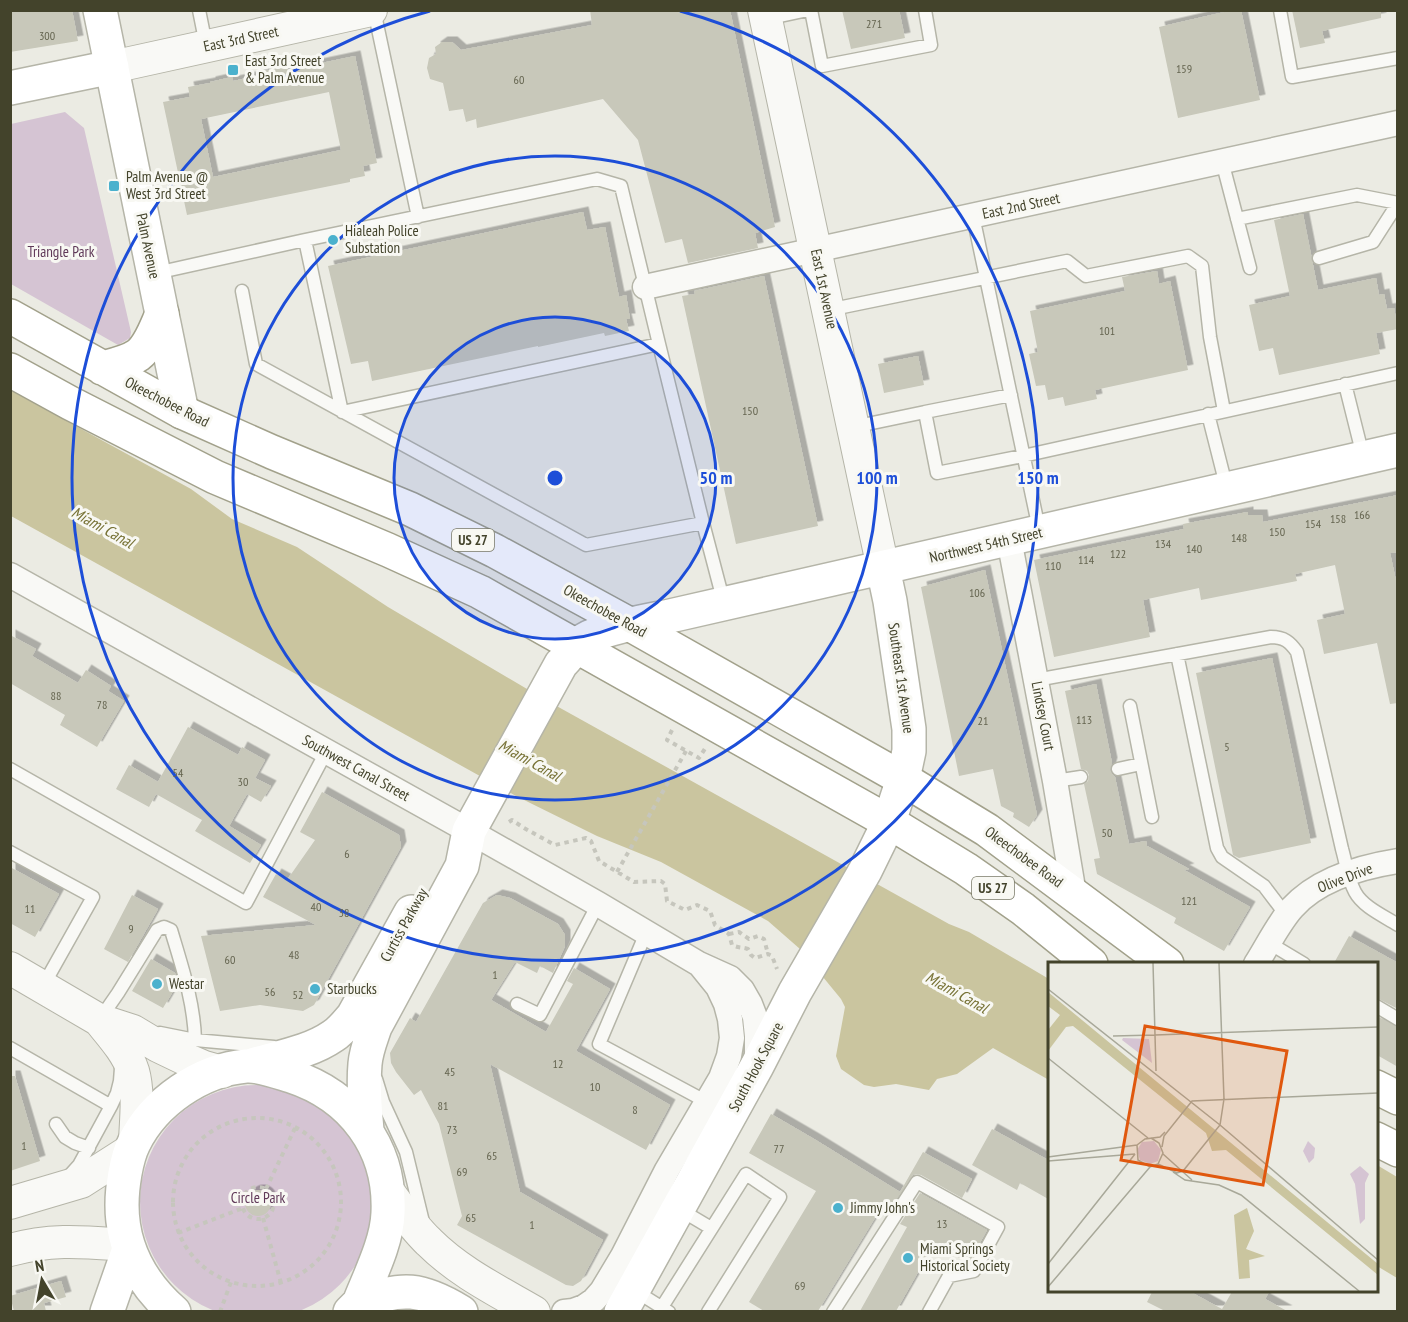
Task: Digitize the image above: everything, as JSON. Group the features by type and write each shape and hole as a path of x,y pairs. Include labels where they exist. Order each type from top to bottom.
{"main road":[{"name":"Palm Avenue","path":"100,10 182,412 192,443 215,477"},
{"path":"10,88 112,67"},
{"path":"102,368 138,355 148,343 162,314"},
{"name":"Okeechobee Road","path":"10,316 182,412 410,509 495,551 632,625 903,778 987,830 1166,962"},
{"name":"US 27","path":"10,370 215,477 388,550 470,588 577,646 889,822 966,869 1023,909 1091,962"},
{"name":"Northwest 54th Street","path":"577,646 600,633 632,625 1398,450"},
{"name":"Southeast 1st Avenue","path":"883,568 909,729 909,751 889,822"},
{"name":"Curtiss Parkway","path":"367,1131 365,1063 375,1027 462,866 469,831 561,664 577,646"},
{"name":"South Hook Square","path":"627,1303 667,1201 757,1066 786,982 865,871 889,822"},
{"name":"Curtiss Parkway","path":"133,1145 151,1118 166,1103 198,1080 305,1049 333,1036 353,1016 442,856 469,831"},
{"path":"235,1069 286,1074 302,1079 338,1100 367,1131 382,1161 388,1191 388,1213 386,1231 356,1308"},
{"path":"1378,1088 1398,1098"},
{"path":"1378,1139 1398,1150"},
{"path":"133,1145 122,1196 128,1247 136,1267 158,1298 174,1311"},
{"path":"107,1311 128,1247"},
{"path":"356,1308 379,1295 395,1292 425,1294 452,1306"},
{"path":"406,1311 427,1303 452,1306"}],"street":[{"name":"East 3rd Street","path":"112,67 372,10"},
{"name":"East 1st Avenue","path":"765,15 883,568"},
{"name":"East 2nd Street","path":"645,287 1398,123"},
{"name":"Lindsey Court","path":"1024,536 1036,680 1074,894"},
{"name":"Southwest Canal Street","path":"10,575 469,831 699,964 730,978 742,990 754,1017 757,1036 757,1066"},
{"name":"Olive Drive","path":"1257,962 1286,915 1310,892 1348,873 1398,861"},
{"name":"Southwest Canal Street","path":"699,964 718,987 726,1004 732,1038"},
{"path":"10,968 99,1020 127,1040 158,1046 204,1067 235,1069"},
{"name":"South Hook Square","path":"564,1311 584,1307 594,1300 623,1257 667,1201 707,1102 721,1078 729,1056 732,1038"},
{"path":"10,1203 81,1182 133,1145 135,1083 127,1040"},
{"path":"388,1191 429,1243 448,1259 485,1284 534,1311"},
{"path":"10,1250 59,1241 128,1247"}],"lane":[{"path":"200,10 206,47"},
{"path":"372,10 418,217"},
{"path":"765,15 810,10 822,66 931,45 925,10"},
{"path":"1280,10 1292,77 1398,58"},
{"path":"1222,161 1250,268"},
{"path":"154,273 597,179 621,186 658,344 724,604"},
{"path":"1238,219 1357,195 1398,203 1374,242 1319,258"},
{"path":"973,216 1023,456 1024,536"},
{"path":"306,240 342,412"},
{"path":"828,310 1067,261 1086,276 1188,256 1202,266 1210,337 1224,411"},
{"path":"242,291 256,364 586,545 703,523"},
{"path":"342,412 658,344"},
{"path":"925,412 937,473 1398,373"},
{"path":"1345,384 1364,458"},
{"path":"853,427 1011,395"},
{"path":"1208,414 1227,489"},
{"path":"1036,680 1271,637 1287,640 1297,652 1348,873 1356,894 1369,907 1398,925"},
{"path":"1177,654 1217,848 1222,858 1264,886 1286,915"},
{"path":"1130,706 1152,817"},
{"path":"10,769 246,903 326,752"},
{"path":"1118,769 1142,764"},
{"path":"1055,782 1081,777"},
{"path":"10,852 93,897 43,986"},
{"path":"517,1004 540,1015 598,904"},
{"path":"99,1020 157,930 164,927 171,930 188,986 195,1040"},
{"path":"646,933 599,1044 707,1102"},
{"path":"1269,943 1302,962"},
{"path":"1378,1007 1398,1019"},
{"path":"48,1191 79,1165 111,1106 117,1093 127,1040 155,1032 195,1040 305,1049"},
{"path":"368,1047 374,1076 383,1102 406,1152 429,1243"},
{"path":"10,1048 111,1106"},
{"path":"56,1124 65,1137 89,1148"},
{"path":"627,1303 665,1309 711,1228 746,1174 780,1197 708,1311"},
{"path":"833,1311 917,1182 998,1227 974,1271 949,1276 929,1311"},
{"path":"667,1201 711,1228"}],"path":[{"path":"675,724 667,740 686,751 699,758 708,743"},
{"path":"617,872 686,751"},
{"path":"509,822 512,820 555,845 586,838 591,841 599,861 634,882 661,881 665,884 668,901 685,909 697,905 710,911 715,925 729,934 732,945 748,949 755,958 768,954"},
{"path":"729,934 739,932 748,939 758,936 764,939 768,954 772,956 786,982"},
{"path":"252,1118 274,1119 296,1126 326,1153 336,1170 341,1189 342,1210 338,1229 329,1247 316,1263 300,1275 281,1283 256,1286 231,1282 214,1275 199,1263 187,1249 178,1233 173,1211 173,1188 180,1166 192,1148 209,1132 229,1122 252,1118"},
{"path":"266,1189 296,1126"},
{"path":"256,1187 266,1189 273,1197 272,1212 263,1218 254,1218 243,1208 244,1197 250,1189 256,1187"},
{"path":"178,1233 243,1208"},
{"path":"263,1218 281,1283"},
{"path":"219,1311 231,1282"}],"green space":[{"name":"Triangle Park","path":"65,112 84,128 131,332 130,338 118,345 11,284 11,124"},
{"name":"Circle Park","path":"246,1085 268,1085 302,1094 322,1105 340,1119 354,1137 365,1157 372,1179 374,1202 372,1225 365,1247 354,1267 340,1285 312,1305 291,1314 268,1319 246,1319 223,1314 202,1305 183,1293 166,1276 145,1236 140,1213 140,1191 145,1168 154,1147 166,1128 183,1111 223,1090"}],"water":[{"name":"Miami Canal","path":"10,390 191,489 232,519 297,547 388,607 544,699 949,924 969,932 1048,978 1048,1079 993,1048 957,1074 937,1079 929,1090 896,1084 874,1087 864,1085 841,1069 836,1056 845,1007 841,999 800,949 768,921 661,862 597,836 516,796 11,516"},
{"path":"1378,1166 1397,1177 1397,1278 1378,1267"}],"building":[{"path":"10,10 72,10 78,41 10,52"},
{"path":"590,10 730,10 775,227 755,233 758,248 688,263 682,239 665,243 638,140 603,99 477,128 476,119 466,122 463,109 449,111 443,83 430,79 427,68 429,58 436,54 435,47 442,42 452,42 461,50 592,25"},
{"path":"842,10 899,10 905,38 851,49"},
{"path":"1241,10 1260,100 1178,118 1159,27"},
{"path":"1292,10 1381,10 1381,18 1322,31 1325,43 1300,48"},
{"path":"355,56 377,163 363,166 365,176 350,179 350,182 187,215 163,102 190,97 188,87 232,77 233,81 265,74 264,71 287,66 288,70","holes":["329,92 341,150 213,177 201,119"]},
{"path":"583,212 587,230 605,227 619,297 626,295 630,319 626,319 629,331 605,336 604,333 372,381 368,361 351,364 328,266"},
{"path":"1303,214 1318,290 1376,278 1379,295 1384,294 1387,309 1394,308 1398,329 1376,333 1380,354 1279,375 1273,348 1259,351 1249,305 1290,296 1274,220"},
{"path":"1157,271 1159,284 1170,281 1188,370 1095,390 1097,399 1065,406 1063,397 1048,400 1045,385 1036,386 1029,354 1038,352 1030,311 1125,291 1122,277"},
{"path":"764,276 818,526 736,544 682,296 695,294 694,291"},
{"path":"918,356 924,385 884,393 878,364"},
{"path":"1398,495 1398,552 1390,553 1398,590 1398,703 1390,704 1377,643 1324,654 1317,620 1345,614 1335,565 1295,574 1297,581 1201,600 1199,588 1143,600 1150,637 1054,657 1034,560 1184,529 1183,524 1248,512 1248,515 1262,515 1263,522"},
{"path":"985,570 1037,815 1029,827 1013,817 1014,813 1001,806 993,769 959,776 921,587"},
{"path":"10,635 36,649 32,656 78,683 86,670 111,686 108,691 124,701 97,747 60,725 65,715 10,683"},
{"path":"1272,658 1311,843 1239,858 1233,855 1196,673"},
{"path":"1096,684 1112,763 1110,770 1115,777 1129,844 1146,841 1147,846 1189,869 1184,870 1250,907 1224,951 1174,923 1176,918 1097,874 1094,859 1100,858 1084,784 1088,781 1089,775 1087,771 1081,769 1065,691"},
{"path":"188,727 238,755 242,747 265,760 255,778 271,786 261,802 247,794 229,826 261,845 250,863 195,831 202,820 156,794 149,807 116,789 129,765 158,782"},
{"path":"322,792 399,835 401,847 314,1005 303,1011 260,1005 220,1011 201,936 316,925 263,897 276,874 287,880 315,840 300,832"},
{"path":"10,867 59,894 35,937 10,923"},
{"path":"132,895 158,909 128,962 104,949"},
{"path":"497,895 510,898 558,924 565,935 565,946 553,973 540,966 537,973 515,962 491,1000 546,1032 573,984 567,981 574,968 610,989 576,1051 670,1105 646,1150 490,1064 520,1192 603,1240 581,1281 573,1286 566,1285 457,1225 462,1216 439,1124 421,1090 414,1095 391,1063 390,1053 410,1018 416,1022 483,903"},
{"path":"1349,936 1398,963 1398,1009 1378,999 1378,962 1335,962"},
{"name":"Westar","path":"151,959 175,973 178,983 163,1008 132,991"},
{"path":"1378,1017 1398,1027 1398,1067 1378,1056"},
{"path":"10,1076 15,1076 40,1161 10,1171"},
{"path":"771,1114 900,1192 923,1152 972,1179 962,1198 921,1175 913,1175 885,1216 878,1213 818,1311 764,1311 749,1302 816,1191 749,1153"},
{"path":"992,1129 1048,1160 1048,1199 1020,1183 1017,1190 972,1165"},
{"path":"258,1190 267,1194 271,1203 267,1212 258,1216 249,1212 245,1203 249,1194"},
{"name":"Miami Springs Historical Society","path":"920,1193 987,1230 969,1263 934,1244 896,1311 860,1311 907,1227 900,1224"},
{"path":"61,1281 66,1297 44,1303 46,1311 14,1311 10,1296"},
{"path":"1152,1292 1191,1292 1222,1309 1232,1292 1269,1292 1265,1299 1287,1311 1165,1311 1147,1302"}],"place":[{"name":"East 3rd Street & Palm Avenue","path":"233,70"},
{"name":"Palm Avenue @ West 3rd Street","path":"114,186"},
{"name":"Hialeah Police Substation","path":"333,240"},
{"name":"Westar","path":"157,984"},
{"name":"Starbucks","path":"315,989"},
{"name":"Jimmy John's","path":"838,1208"},
{"name":"Miami Springs Historical Society","path":"908,1258"}]}
